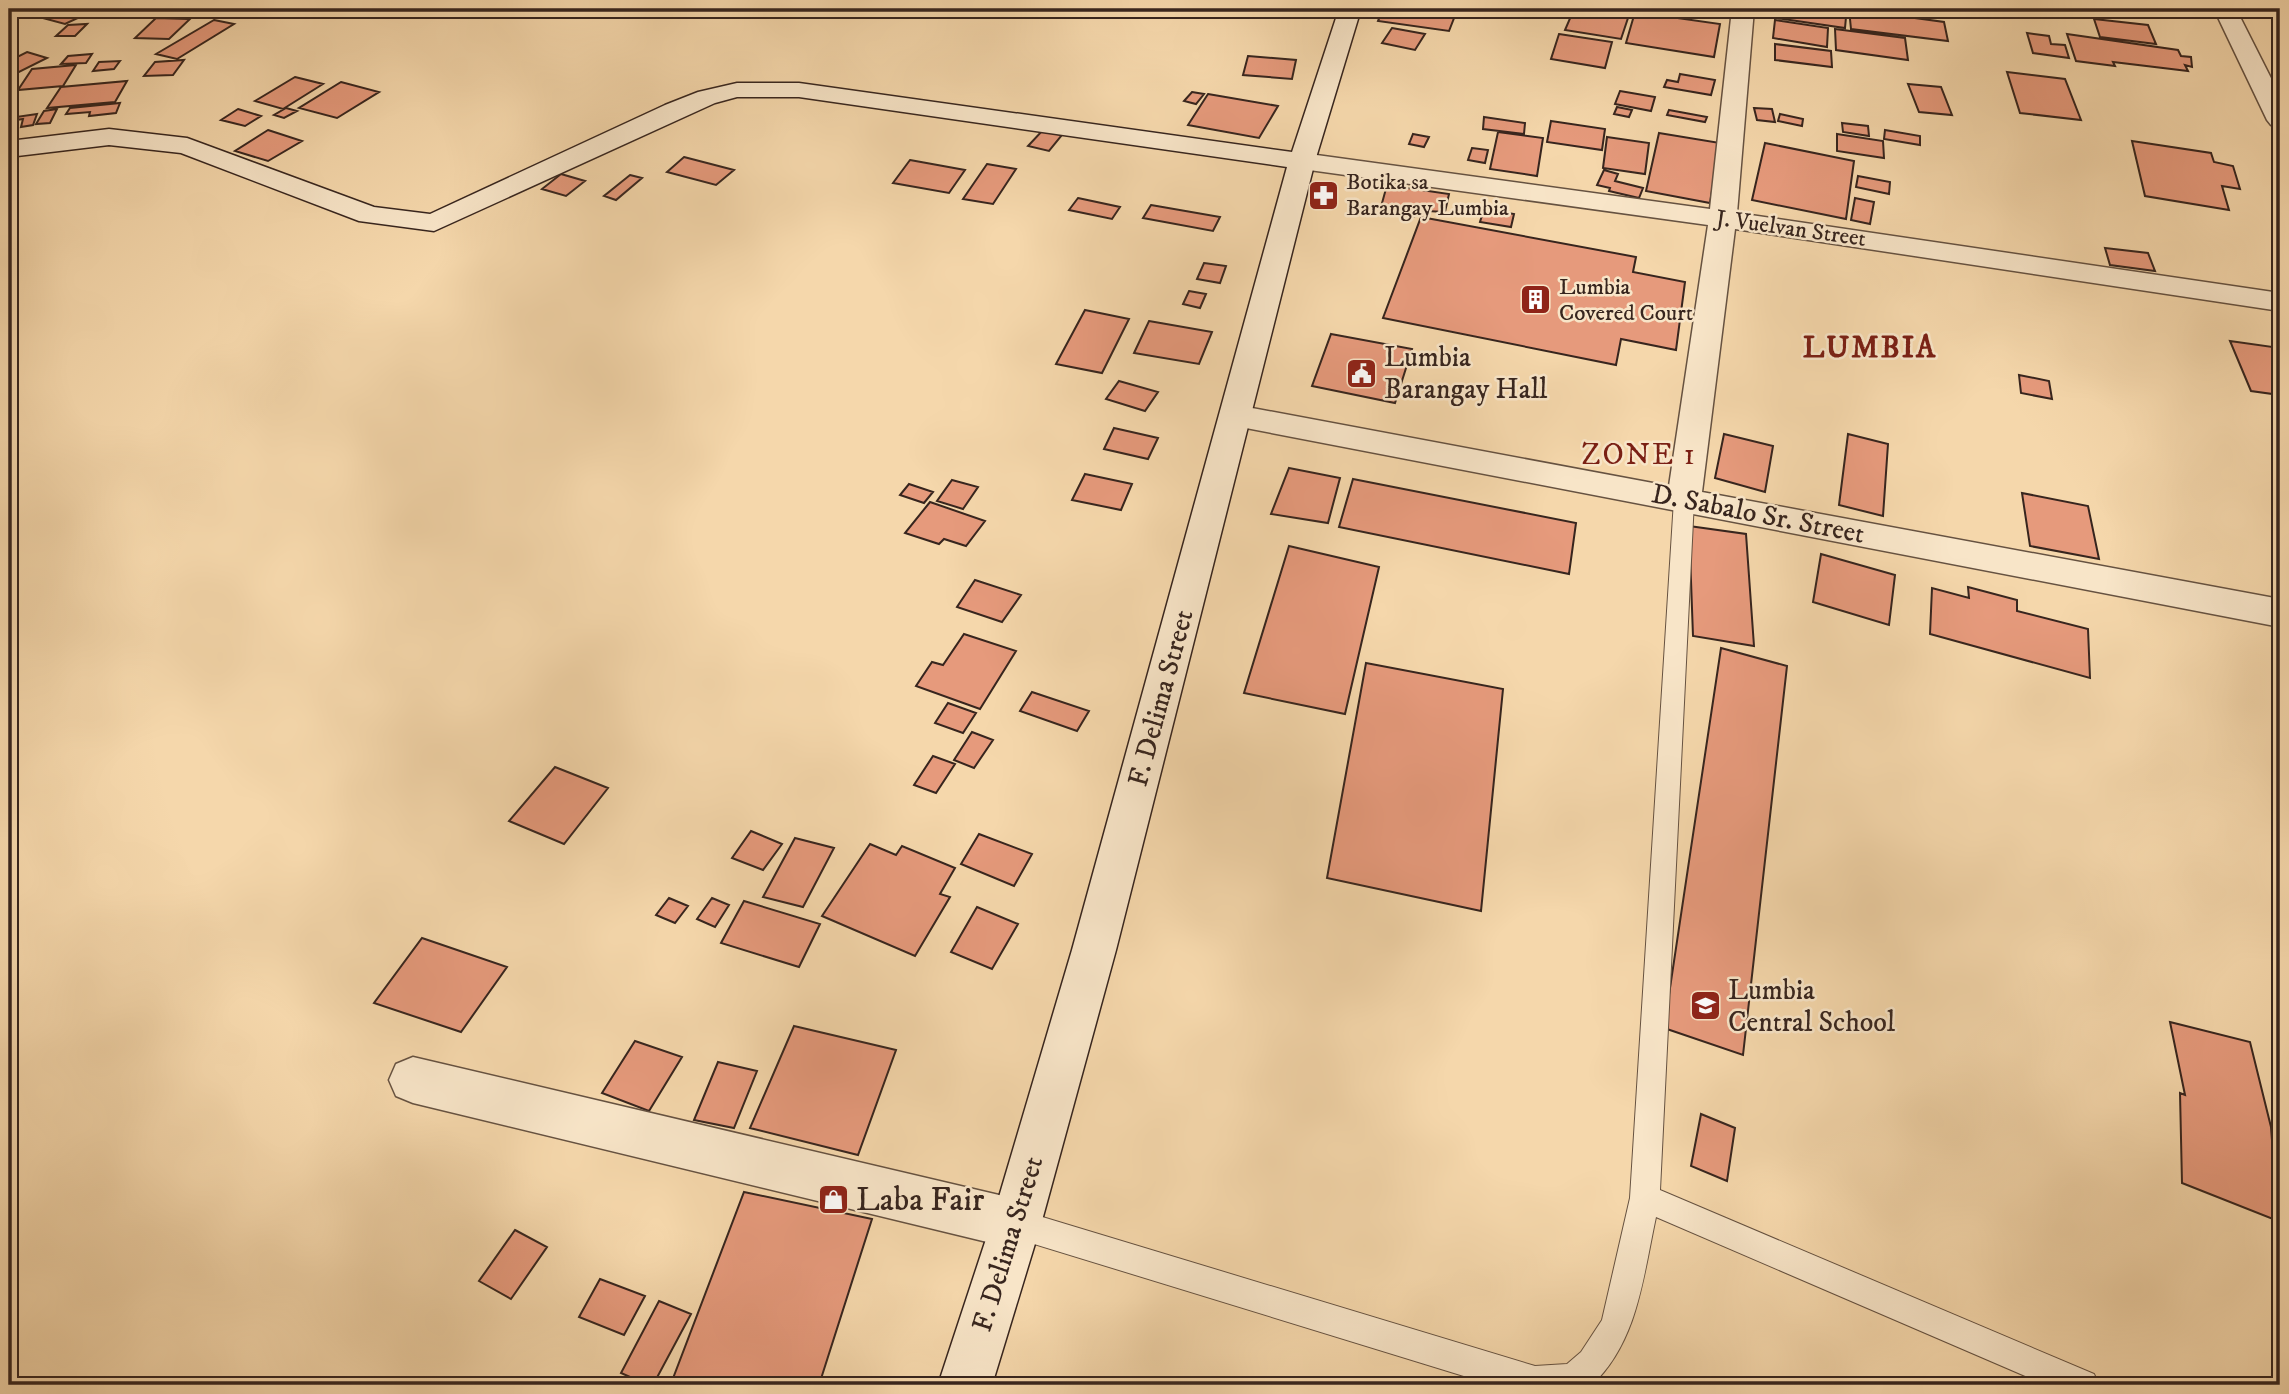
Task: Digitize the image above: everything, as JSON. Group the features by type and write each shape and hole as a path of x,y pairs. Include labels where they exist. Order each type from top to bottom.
{"street":[{"name":"F. Delima Street","path":"965,1385 1016,1224 1094,950 1302,161 1350,9"},
{"path":"1684,500 1723,219 1743,9"},
{"path":"2225,9 2280,120"},
{"name":"J. Vuelvan Street","path":"9,149 109,137 187,146 369,215 434,223 674,110 737,90 799,90 1723,219 2280,302"},
{"name":"D. Sabalo Sr. Street","path":"1236,416 2280,613"},
{"path":"413,1080 1016,1224"}],"lane":[{"path":"1016,1224 1535,1382 1574,1380 1592,1363 1616,1326 1644,1198 1684,500"},
{"path":"1644,1198 2083,1385"}],"building":[{"path":"97,9 65,24 24,13 26,12 20,10"},
{"path":"1383,9 1425,9 1456,13 1449,31 1378,21"},
{"path":"1478,9 1534,9 1531,17"},
{"path":"1574,9 1628,18 1621,39 1565,30"},
{"path":"1778,9 1823,9 1823,14 1846,17 1845,28 1777,18"},
{"path":"1849,9 1944,22 1948,41 1851,29"},
{"path":"1635,12 1720,24 1714,57 1626,43"},
{"path":"156,18 190,19 169,39 135,38"},
{"path":"2094,19 2148,25 2156,44 2100,37"},
{"path":"214,20 234,24 177,59 156,54"},
{"path":"1775,20 1828,28 1827,47 1773,38"},
{"path":"87,24 75,36 56,36 68,25"},
{"path":"1392,28 1425,34 1415,50 1382,43"},
{"path":"1835,29 1905,38 1908,60 1836,50"},
{"path":"2027,33 2049,36 2051,44 2065,45 2069,58 2033,53"},
{"path":"1559,34 1612,42 1605,68 1551,59"},
{"path":"2067,34 2178,50 2181,56 2191,57 2192,67 2185,65 2188,71 2113,62 2115,66 2076,61"},
{"path":"1775,44 1831,51 1832,67 1775,60"},
{"path":"27,52 47,58 9,77 9,61"},
{"path":"92,54 86,63 61,64 68,56"},
{"path":"1248,56 1296,60 1292,79 1243,75"},
{"path":"184,60 173,75 144,76 155,62"},
{"path":"120,61 114,69 93,71 99,62"},
{"path":"76,65 63,86 18,90 32,69"},
{"path":"2007,72 2065,79 2081,120 2020,113"},
{"path":"1680,74 1715,80 1711,95 1664,87 1667,80 1678,82"},
{"path":"295,77 323,84 283,109 255,101"},
{"path":"127,81 115,102 47,108 61,87"},
{"path":"341,82 379,92 337,118 299,108"},
{"path":"1908,84 1941,87 1952,115 1919,112"},
{"path":"1620,91 1655,97 1651,111 1615,104"},
{"path":"1192,92 1204,94 1196,104 1184,101"},
{"path":"1208,94 1278,106 1259,138 1188,125"},
{"path":"120,103 116,113 89,116 90,112 66,114 70,108"},
{"path":"1617,107 1632,110 1629,117 1614,114"},
{"path":"286,108 297,111 284,118 274,115"},
{"path":"1754,108 1772,109 1775,122 1757,120"},
{"path":"57,109 50,123 36,124 44,111"},
{"path":"238,109 261,116 245,126 221,120"},
{"path":"1669,110 1707,117 1705,122 1667,115"},
{"path":"37,114 33,125 21,127 23,119 9,121 9,118"},
{"path":"1780,114 1803,119 1802,126 1778,121"},
{"path":"1484,117 1525,123 1524,134 1483,129"},
{"path":"1551,121 1605,129 1602,150 1547,142"},
{"path":"1842,123 1868,126 1869,136 1843,132"},
{"path":"268,130 302,141 268,161 235,151"},
{"path":"1885,130 1920,136 1920,145 1884,139"},
{"path":"1042,131 1062,135 1049,151 1028,146"},
{"path":"1498,132 1543,138 1537,176 1490,169"},
{"path":"1659,133 1720,143 1710,203 1646,191"},
{"path":"1413,134 1429,137 1424,147 1409,144"},
{"path":"1837,134 1883,141 1884,158 1837,151"},
{"path":"1607,137 1649,143 1645,174 1603,168"},
{"path":"2132,141 2211,153 2214,162 2233,166 2240,189 2222,186 2229,210 2145,196"},
{"path":"1765,143 1854,161 1846,219 1752,200"},
{"path":"1472,148 1488,150 1485,163 1468,160"},
{"path":"684,157 734,170 716,185 667,172"},
{"path":"910,160 965,170 949,193 893,183"},
{"path":"987,164 1016,169 993,204 963,199"},
{"path":"1604,170 1618,174 1615,181 1643,188 1639,198 1609,191 1610,188 1597,185"},
{"path":"561,174 585,181 566,196 542,189"},
{"path":"630,175 642,178 616,200 604,196"},
{"path":"1858,176 1890,182 1889,194 1856,187"},
{"path":"1387,185 1449,194 1445,212 1427,211 1413,217 1379,214"},
{"path":"1078,198 1120,207 1112,219 1069,210"},
{"path":"1855,198 1874,202 1870,224 1851,220"},
{"path":"1151,205 1220,217 1213,231 1143,218"},
{"path":"1484,209 1514,214 1511,227 1480,222"},
{"name":"Lumbia Covered Court","path":"1421,217 1636,257 1633,272 1685,282 1676,350 1621,339 1616,365 1383,318"},
{"path":"2105,248 2148,253 2155,271 2110,265"},
{"path":"1204,263 1226,266 1220,283 1197,279"},
{"path":"1189,291 1206,294 1200,308 1183,304"},
{"path":"1085,310 1129,319 1102,373 1056,364"},
{"path":"1149,321 1212,332 1199,364 1134,353"},
{"name":"Lumbia Barangay Hall","path":"1331,334 1412,349 1395,403 1312,386"},
{"path":"2230,341 2280,348 2280,395 2251,391"},
{"path":"2019,375 2049,381 2052,399 2021,393"},
{"path":"1119,381 1158,392 1145,411 1106,399"},
{"path":"1114,428 1158,438 1148,459 1104,449"},
{"path":"1724,434 1773,446 1765,492 1715,478"},
{"path":"1848,434 1888,444 1883,516 1839,505"},
{"path":"1289,468 1340,478 1328,523 1271,514"},
{"path":"1085,474 1132,484 1121,510 1072,500"},
{"path":"1353,479 1576,523 1569,574 1339,527"},
{"path":"952,480 978,487 963,509 937,501"},
{"path":"909,484 933,492 924,503 900,495"},
{"path":"2022,493 2088,506 2099,559 2030,546"},
{"path":"930,502 985,521 966,546 944,539 939,544 905,533"},
{"path":"1689,526 1746,534 1754,646 1693,636"},
{"path":"1289,546 1379,567 1345,714 1244,693"},
{"path":"1821,554 1895,575 1889,625 1813,602"},
{"path":"975,580 1021,595 1002,622 957,607"},
{"path":"1968,587 2017,600 2017,611 2088,629 2090,678 1930,634 1932,588 1969,598"},
{"path":"964,634 1016,651 980,709 916,686 932,662 943,665"},
{"path":"1721,648 1787,666 1743,1055 1664,1028"},
{"path":"1366,663 1503,689 1481,911 1327,878"},
{"path":"1032,692 1089,711 1077,731 1020,711"},
{"path":"948,703 976,713 963,733 935,723"},
{"path":"972,732 993,740 974,768 954,760"},
{"path":"933,756 955,764 936,793 914,785"},
{"path":"555,767 608,788 564,844 509,821"},
{"path":"751,831 782,844 763,870 732,858"},
{"path":"979,834 1032,854 1014,886 961,864"},
{"path":"795,838 834,848 803,907 763,897"},
{"path":"870,844 896,855 902,846 955,868 940,894 950,897 915,956 822,916"},
{"path":"669,898 688,906 675,923 656,915"},
{"path":"712,898 729,905 715,927 697,919"},
{"path":"744,901 820,924 799,967 721,943"},
{"path":"977,907 1018,924 992,969 951,952"},
{"path":"422,938 507,967 461,1032 374,1003"},
{"path":"2170,1022 2250,1042 2271,1127 2278,1221 2182,1183 2180,1093 2185,1095"},
{"path":"794,1026 896,1050 858,1155 750,1128"},
{"path":"635,1041 682,1057 649,1111 602,1093"},
{"path":"718,1062 757,1071 734,1128 694,1120"},
{"path":"1701,1114 1735,1128 1727,1181 1691,1166"},
{"path":"744,1192 872,1219 819,1385 692,1385 672,1381"},
{"path":"515,1230 547,1247 511,1299 479,1281"},
{"path":"600,1279 645,1296 624,1335 579,1317"},
{"path":"659,1301 691,1314 653,1385 648,1385 621,1373"}],"place":[{"name":"Botika sa Barangay Lumbia","path":"1323,195"},
{"name":"Lumbia Covered Court","path":"1536,300"},
{"name":"Lumbia Barangay Hall","path":"1361,373"},
{"name":"Lumbia Central School","path":"1705,1006"},
{"name":"Laba Fair","path":"833,1200"}],"district":[{"name":"LUMBIA","path":"1870,348"},
{"name":"ZONE 1","path":"1639,455"}]}
